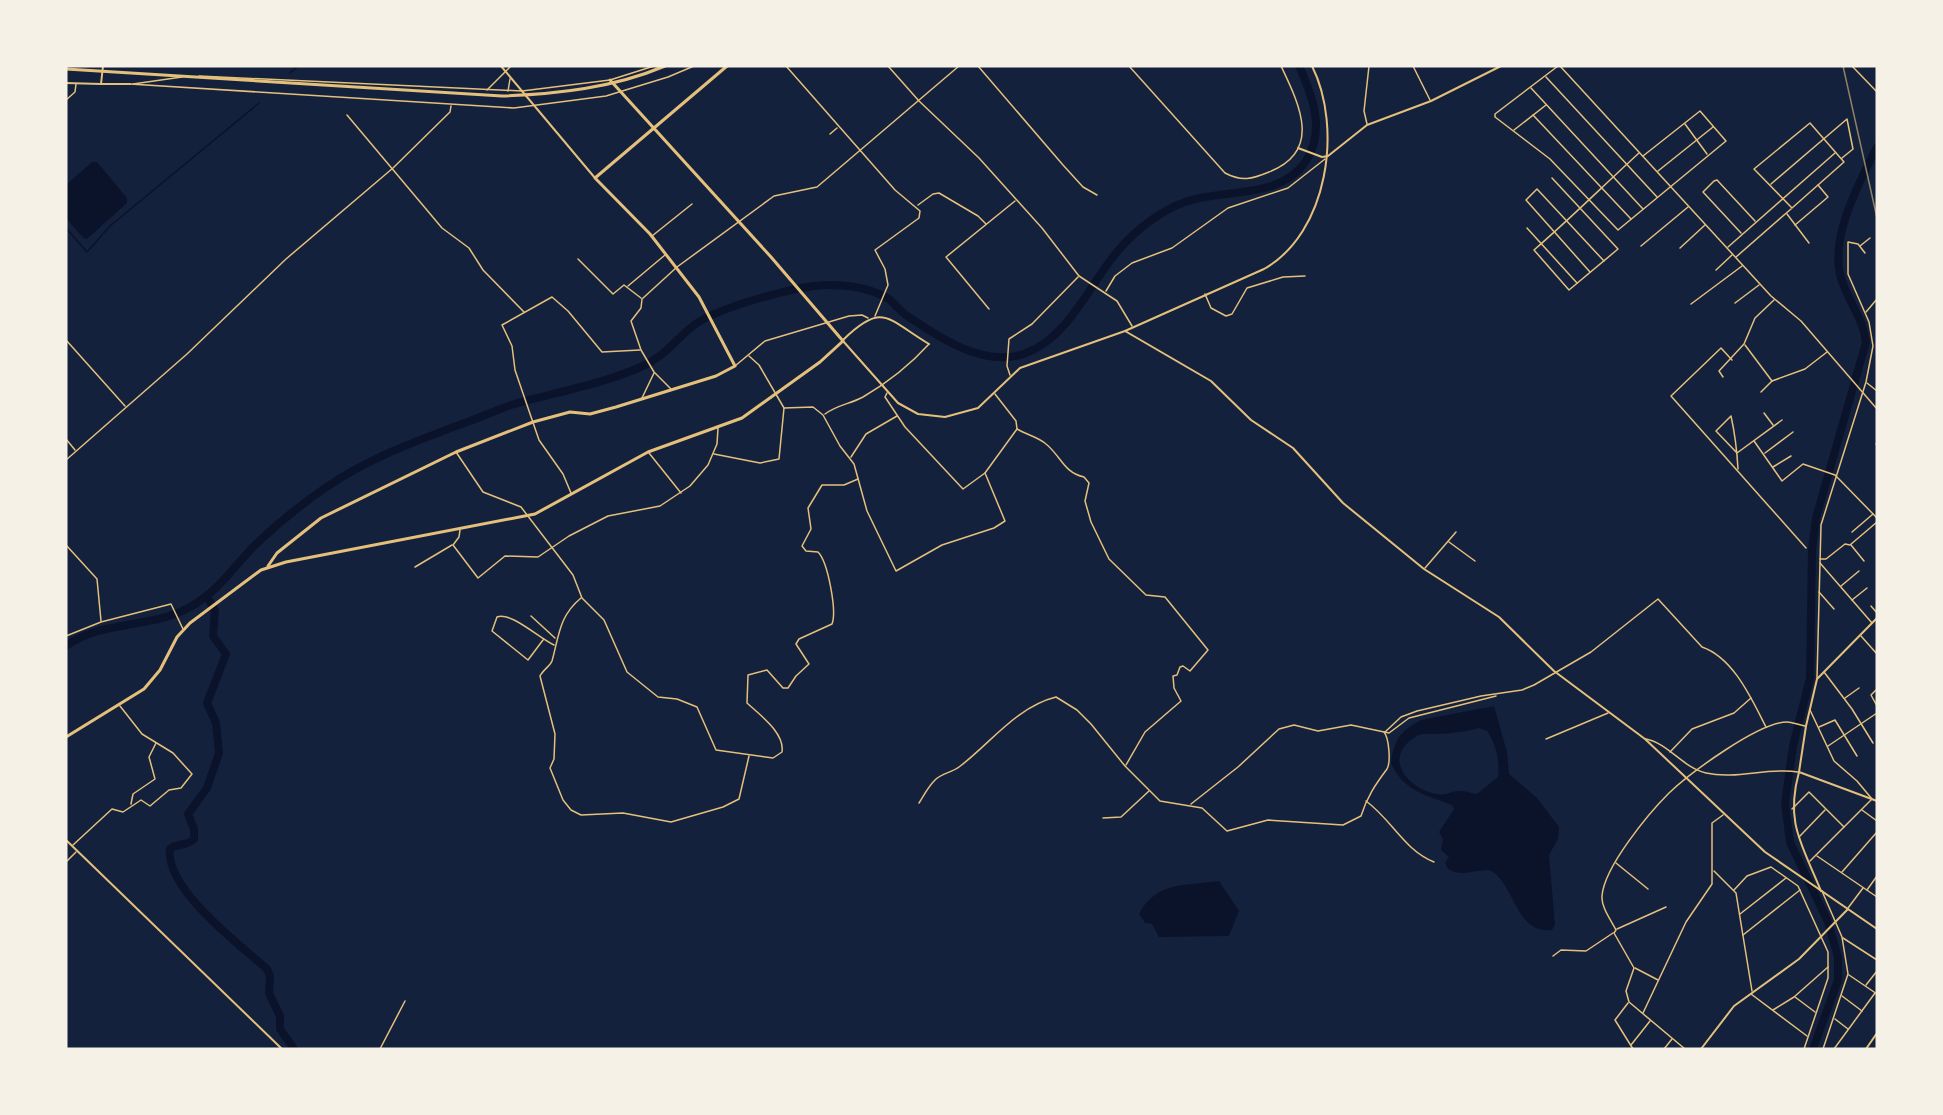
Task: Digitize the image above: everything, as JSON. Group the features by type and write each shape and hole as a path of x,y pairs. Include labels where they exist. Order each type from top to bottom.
{"main road":[{"path":"101,84 103,66"},
{"path":"66,737 120,705 150,683 183,629 267,567 277,553 321,518 456,452 533,422 570,412 590,414 716,376 735,366 708,311 677,267 651,236 595,178 501,66"},
{"path":"66,69 502,96 565,92 596,86 665,66"},
{"path":"595,178 728,66"},
{"path":"610,80 790,279 825,323 887,392 910,410 945,417 972,411 995,394 1020,368 1125,331 1280,260 1300,238 1314,205 1328,156 1326,99 1312,66"},
{"path":"1299,148 1322,157 1328,156 1367,125 1431,101 1501,66"},
{"path":"66,83 130,84"},
{"path":"267,567 528,517 648,452 718,428 749,414 843,341 868,318 875,316 886,318 929,344"},
{"path":"1125,331 1211,381 1251,420 1293,448 1343,503 1424,569 1499,616 1554,671 1645,739 1723,815 1765,852 1877,929"},
{"path":"1820,889 1798,837 1792,808 1804,726 1817,679 1877,618"},
{"path":"1799,772 1877,801"},
{"path":"66,840 282,1049"},
{"path":"1701,1049 1726,1015 1751,992 1783,973 1848,909"},
{"path":"1867,1049 1877,1034"}],"street":[{"path":"487,90 511,66"},
{"path":"130,84 212,74 522,91 555,89 610,80 654,66"},
{"path":"130,84 452,105 536,107 621,92 694,66"},
{"path":"786,66 895,190 917,206 920,211 919,218 875,250 885,268 886,287 875,316"},
{"path":"888,66 919,101 979,158 1042,228 1079,276 1123,308 1132,327"},
{"path":"671,390 670,385 654,371 641,350 631,321 641,308 642,299 677,267 778,194 817,187 959,66"},
{"path":"978,66 1083,187 1097,195"},
{"path":"1129,66 1225,173 1233,177 1252,179 1280,168 1299,148 1302,132 1301,112 1281,66"},
{"path":"1367,125 1364,111 1368,66"},
{"path":"1413,66 1431,101"},
{"path":"1643,156 1700,111 1726,141 1708,155 1671,186 1644,209 1618,230 1550,159 1498,121 1495,114 1559,66 1640,152 1643,156 1671,186 1688,206 1774,300 1798,317 1877,409"},
{"path":"1852,66 1877,92"},
{"path":"1545,76 1657,198"},
{"path":"507,91 510,77"},
{"path":"66,100 75,92 76,83"},
{"path":"1530,87 1644,209"},
{"path":"66,460 228,317 286,259 393,168 450,112 452,105"},
{"path":"1513,131 1547,105"},
{"path":"347,115 442,228 469,248 483,270 525,312"},
{"path":"1533,115 1631,219"},
{"path":"1769,185 1847,119 1853,149 1841,159"},
{"path":"1735,257 1786,214 1844,162 1810,123 1754,170 1792,208"},
{"path":"1684,124 1708,155"},
{"path":"830,134 838,127"},
{"path":"1657,171 1713,127"},
{"path":"1552,178 1580,208 1618,249 1569,290 1534,250 1567,221 1580,208 1602,187 1614,177 1626,164 1640,152"},
{"path":"1727,248 1836,153"},
{"path":"1104,292 1115,276 1132,263 1172,248 1228,208 1288,188 1328,156"},
{"path":"1742,234 1703,192 1714,181 1718,180 1756,222"},
{"path":"1795,225 1828,198 1818,185"},
{"path":"1591,273 1526,200 1537,189 1604,261"},
{"path":"917,206 933,194 939,193 978,216 986,225"},
{"path":"989,309 946,257 1016,201"},
{"path":"651,236 692,204"},
{"path":"1641,246 1688,206"},
{"path":"1786,214 1809,243"},
{"path":"1680,248 1706,225"},
{"path":"1527,228 1578,284"},
{"path":"1860,246 1870,238"},
{"path":"1817,679 1821,525 1834,475 1863,393 1873,346 1866,313 1850,284 1847,264 1848,242 1860,246 1865,253"},
{"path":"627,287 666,254"},
{"path":"1716,270 1733,255"},
{"path":"578,259 613,294 624,285 642,299"},
{"path":"1691,304 1743,265"},
{"path":"1011,376 1007,366 1010,339 1032,324 1079,276"},
{"path":"1205,294 1211,308 1226,316 1232,314 1247,288 1283,277 1305,276"},
{"path":"1735,303 1759,284"},
{"path":"572,495 563,474 539,440 512,356 512,346 502,325 552,297 568,311 602,352 641,350"},
{"path":"1866,313 1877,299"},
{"path":"1723,377 1719,371 1732,360 1744,344 1755,318 1774,300"},
{"path":"735,366 765,341 849,316 862,315 868,318"},
{"path":"66,340 126,406"},
{"path":"823,415 841,403 860,398 907,367 929,344"},
{"path":"1744,344 1772,381"},
{"path":"1732,360 1721,348 1671,396 1806,548"},
{"path":"1761,392 1772,381 1805,369 1828,352"},
{"path":"714,454 760,463 779,459 784,408 759,365 749,356"},
{"path":"642,399 654,371"},
{"path":"1866,382 1877,391"},
{"path":"887,392 885,397 897,416 963,489 985,473 1017,429 1016,421 995,394"},
{"path":"784,408 813,407 823,415 840,446 851,458 872,524 896,571 942,545 994,528 1005,521 985,473"},
{"path":"1764,413 1774,426"},
{"path":"851,458 866,434 897,416"},
{"path":"1737,453 1716,431 1731,416 1735,433 1737,453 1738,471"},
{"path":"1737,453 1782,420"},
{"path":"453,545 478,578 505,556 538,557 608,516 651,509 681,492 708,465 714,454 718,428"},
{"path":"1017,429 1046,444 1067,470 1074,475 1084,477 1089,483 1085,501 1091,522 1109,559 1146,595 1165,597 1208,650 1190,671 1180,666 1177,675 1173,676 1174,688 1181,701 1145,732 1125,766"},
{"path":"1763,454 1793,432"},
{"path":"66,439 76,451"},
{"path":"1754,441 1782,481 1803,464 1834,475 1877,518"},
{"path":"456,452 483,492 518,503 578,583 582,598 604,620 627,672 658,697 690,703 697,707 716,750 773,758 783,748 778,734 747,703 748,675 767,670 783,688 788,688 809,664 796,645 799,639 828,628 835,617 824,559 818,552 806,551 802,546 811,529 808,515 810,501 822,485 844,485 858,479"},
{"path":"648,452 681,492"},
{"path":"1773,467 1791,456"},
{"path":"1852,532 1873,514"},
{"path":"1850,545 1877,522"},
{"path":"415,567 453,545 459,537 460,530"},
{"path":"1424,569 1456,531"},
{"path":"1448,541 1475,561"},
{"path":"1819,561 1826,559 1845,544 1850,545 1864,561"},
{"path":"66,545 97,579 101,622"},
{"path":"1819,561 1872,623"},
{"path":"1840,586 1859,571"},
{"path":"1852,600 1867,588"},
{"path":"1819,591 1834,609"},
{"path":"582,598 564,615 554,645 551,663 540,676 555,734 554,759 550,768 563,800 573,812 581,815 632,814 670,822 723,807 739,799 749,756"},
{"path":"1190,804 1238,767 1279,729 1294,725 1318,731 1351,725 1389,733 1408,718 1522,690 1591,652 1658,598 1702,647 1710,650 1740,678 1766,728"},
{"path":"66,636 101,622 172,606 177,622 183,629"},
{"path":"1871,606 1877,613"},
{"path":"543,640 528,660 492,631 497,617 510,616 543,640 554,645"},
{"path":"531,616 556,639"},
{"path":"1861,636 1877,654"},
{"path":"1824,672 1845,698 1873,743"},
{"path":"1845,698 1859,688"},
{"path":"1877,689 1871,696 1877,706"},
{"path":"1384,732 1401,717 1417,711 1482,696 1501,695"},
{"path":"919,803 932,783 942,774 957,769 990,737 1032,707 1056,697 1077,710 1125,766 1160,801 1167,804 1190,804 1211,814 1227,831 1268,820 1343,825 1361,816 1372,788 1388,768 1389,739 1384,732"},
{"path":"1669,753 1692,729 1734,713 1751,698"},
{"path":"72,846 112,809 123,812 141,800 150,806 169,790 181,788 192,774 172,753 142,734 120,705"},
{"path":"1809,708 1837,765 1857,781 1872,799 1809,862"},
{"path":"1546,739 1609,711"},
{"path":"1827,747 1877,713"},
{"path":"1818,728 1835,720 1857,756"},
{"path":"1658,980 1634,968 1615,931 1602,898 1608,876 1654,809 1685,778 1766,728 1786,722 1804,726"},
{"path":"1645,739 1696,770 1721,775 1779,770 1799,772"},
{"path":"131,805 133,794 155,778 149,757 157,742"},
{"path":"1103,818 1121,816 1149,790"},
{"path":"1792,808 1809,792 1845,827"},
{"path":"1366,800 1379,811 1419,856 1434,862"},
{"path":"1798,837 1826,809"},
{"path":"1862,810 1877,821"},
{"path":"1643,1013 1686,922 1712,884 1712,823 1723,815"},
{"path":"1841,873 1877,832"},
{"path":"66,862 77,851"},
{"path":"1816,856 1877,897"},
{"path":"1616,863 1648,889"},
{"path":"1734,890 1747,876 1771,867 1800,890 1824,934 1829,966 1817,1013 1804,1049"},
{"path":"1713,871 1734,890 1751,992 1808,1037"},
{"path":"1848,909 1877,876"},
{"path":"1739,915 1787,878"},
{"path":"1820,889 1842,937 1848,974 1823,1049"},
{"path":"1743,935 1800,890"},
{"path":"1553,956 1561,950 1586,951 1615,931 1666,908"},
{"path":"1842,937 1877,960"},
{"path":"1772,1010 1794,997 1829,966"},
{"path":"1634,968 1626,991 1629,1002 1685,1049"},
{"path":"1866,986 1877,971"},
{"path":"1834,1049 1876,993 1848,974"},
{"path":"1841,996 1862,1011"},
{"path":"1794,997 1817,1013"},
{"path":"380,1049 405,1001"},
{"path":"1629,1002 1615,1020 1633,1049"},
{"path":"1834,1019 1849,1029"},
{"path":"1631,1046 1651,1020"},
{"path":"1664,1049 1672,1038"}],"water":[{"path":"92,162 97,162 127,198 127,203 87,239 83,238 66,218 66,185"},
{"path":"1494,706 1507,752 1509,774 1537,798 1559,827 1558,839 1549,855 1555,925 1552,930 1540,930 1531,925 1524,918 1507,888 1493,872 1484,870 1460,873 1448,869 1445,863 1449,857 1441,850 1443,839 1439,832 1454,809 1452,805 1416,791 1402,780 1391,763 1399,737 1421,720","holes":["1479,728 1487,731 1497,753 1498,777 1477,794 1461,791 1440,794 1425,791 1407,778 1402,770 1401,752 1419,735"]},
{"path":"1219,881 1239,911 1229,936 1159,937 1152,924 1145,923 1139,914 1146,903 1163,890"}],"waterway":[{"path":"290,73 298,66"},
{"path":"66,646 95,632 175,614 200,601 282,521 328,486 361,466 505,407 627,373 651,362 697,323 754,300 814,286 842,285 862,288 889,299 919,324 947,341 978,354 1010,357 1026,353 1041,345 1066,323 1117,252 1139,229 1157,216 1185,202 1266,187 1281,182 1295,173 1306,161 1312,149 1316,125 1312,101 1299,66"},
{"path":"66,228 87,252 110,226 259,103"},
{"path":"1813,1049 1838,980 1838,957 1828,922 1790,842 1785,804 1793,746 1810,678 1812,550 1816,518 1866,342 1862,325 1841,278 1838,262 1839,246 1848,211 1877,147"},
{"path":"207,597 215,610 213,636 226,654 207,703 216,723 219,753 207,788 188,814 194,829 194,839 170,849 172,865 179,881 206,915 267,969 270,976 269,993 280,1016 280,1029 294,1049"}],"railway":[{"path":"1843,66 1877,218"}]}
